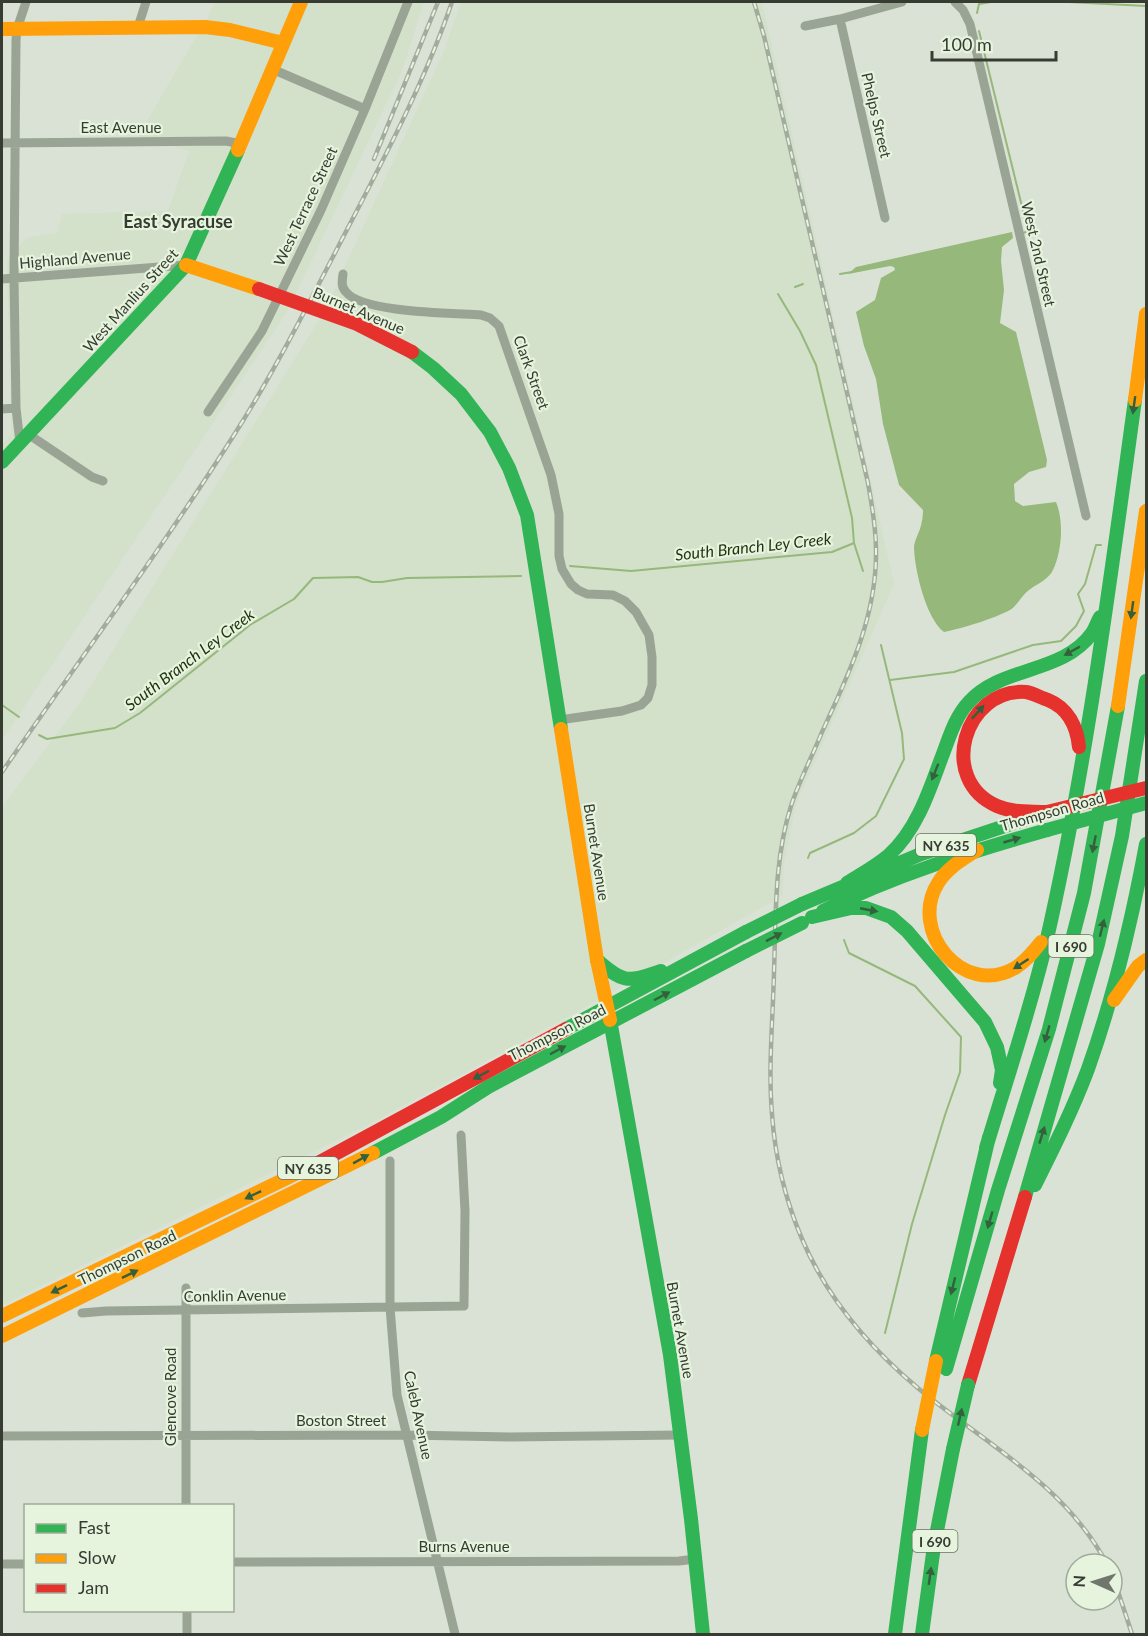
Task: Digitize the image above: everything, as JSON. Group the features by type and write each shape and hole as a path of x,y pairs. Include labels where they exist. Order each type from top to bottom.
{"main road":[{"name":"West Manlius Street","path":"2,462 186,265 241,144 301,2"},
{"path":"2,29 205,27 230,30 283,43"},
{"name":"Burnet Avenue","path":"186,265 354,322 395,341 412,352 461,394 474,410 500,449 514,478 526,515 537,570 597,960 617,1050 670,1355 703,1635"},
{"path":"986,1148 1046,945 1057,896 1110,584 1146,320"},
{"name":"I 690","path":"895,1635 910,1516 941,1365 1049,1029 1084,893 1113,738 1146,511"},
{"path":"847,883 891,854 906,836 917,817 955,722 964,708 980,692 1079,647 1096,628 1110,584"},
{"name":"I 690","path":"922,1635 934,1546 968,1385 1073,1035 1110,897 1122,836 1146,681"},
{"path":"1047,812 1000,807 981,796 972,786 964,769 962,754 963,738 970,722 992,699 1010,693 1037,694 1048,698 1060,705 1071,718 1078,732 1080,766"},
{"name":"Thompson Road","path":"2,1316 305,1170 695,959 847,883 964,839 1047,812 1146,788"},
{"name":"Thompson Road","path":"2,1336 329,1176 441,1117 497,1082 853,895 977,849 1146,803"},
{"path":"977,849 944,875 930,903 932,936 949,960 960,968 991,975 1017,968 1030,958 1040,944 1057,896"},
{"path":"1021,1212 1053,1151 1087,1071 1104,1019 1146,856"},
{"path":"807,920 851,908 866,908 891,917 907,931 985,1022 997,1047 1002,1070 941,1365"},
{"path":"597,960 615,977 623,980 645,976 695,959"},
{"path":"1104,1019 1119,992 1138,966 1146,960"}],"street":[{"path":"26,2 17,29 14,278 16,408 24,439 103,481"},
{"path":"138,27 146,2"},
{"name":"West Terrace Street","path":"208,412 262,331 321,210 408,2"},
{"path":"805,26 902,2"},
{"name":"West 2nd Street","path":"955,2 963,10 970,24 1086,516"},
{"name":"Phelps Street","path":"840,19 885,218"},
{"path":"273,69 365,109"},
{"name":"East Avenue","path":"2,143 226,141 241,144"},
{"name":"Highland Avenue","path":"2,279 186,265"},
{"name":"Clark Street","path":"343,274 342,282 346,293 364,302 388,308 481,315 490,318 499,326 551,475 559,514 559,556 562,569 578,591 587,594 613,595 626,601 636,612 649,635 652,686 649,695 641,705 622,711 560,720"},
{"path":"2,409 16,408"},
{"name":"Conklin Avenue","path":"82,1314 106,1311 464,1306 465,1210 461,1135"},
{"name":"Caleb Avenue","path":"390,1161 390,1307 397,1395 455,1635"},
{"name":"Glencove Road","path":"186,1288 186,1504"},
{"name":"Boston Street","path":"2,1436 681,1435"},
{"name":"Burns Avenue","path":"234,1562 668,1561 695,1559"},
{"path":"2,1564 24,1564"},
{"path":"187,1612 187,1635"}],"shaded area":[{"path":"214,2 424,2 402,71 287,312 2,740 2,445 11,434 7,261 26,238 58,233 62,214 168,211 189,151 138,136 208,17"},
{"path":"461,2 762,2 894,584 796,804 784,864 782,896 584,1008 362,1128 2,1305 2,807 82,700 324,312 444,51"},
{"path":"1012,232 1013,238 1002,247 1004,290 1000,323 1016,332 1047,460 1046,467 1029,472 1014,484 1015,501 1023,506 1056,502 1061,527 1060,545 1051,573 1026,592 1013,608 987,620 944,632 927,605 916,567 914,546 923,510 899,485 883,424 876,379 864,346 856,312 875,300 881,278 895,270 890,266 848,274 856,267"}],"waterway":[{"name":"South Branch Ley Creek","path":"977,13 979,4 991,2"},
{"name":"South Branch Ley Creek","path":"1068,2 1146,6"},
{"name":"South Branch Ley Creek","path":"979,31 1028,231 1021,234"},
{"name":"South Branch Ley Creek","path":"840,274 852,272"},
{"name":"South Branch Ley Creek","path":"795,287 803,284"},
{"name":"South Branch Ley Creek","path":"570,566 631,571 832,552 854,543 852,518 816,365 800,331 778,294"},
{"path":"854,543 863,571"},
{"path":"890,680 954,672 1033,645 1061,641 1076,626 1084,611 1078,594 1085,584 1096,545 1101,545"},
{"name":"South Branch Ley Creek","path":"39,735 47,739 115,728 140,713 250,625 294,599 313,578 358,577 372,582 382,582 407,578 521,576"},
{"path":"808,858 810,853 854,833 876,816 904,759 902,733 881,645"},
{"name":"South Branch Ley Creek","path":"2,705 19,717"},
{"path":"844,940 849,953 915,986 961,1037 960,1072 912,1224 885,1333"}],"railway":[{"path":"374,159 438,2"},
{"path":"2,772 178,520 266,383 393,140 431,58 452,2"},
{"path":"754,2 764,36 868,483 876,542 872,598 860,644 794,797 781,847 776,909 770,1079 773,1130 778,1162 796,1224 812,1261 837,1302 852,1321 884,1357 919,1389 1047,1488 1090,1536 1100,1552"},
{"path":"1124,1610 1132,1634"}],"traffic: fast":[{"path":"2,462 186,265 238,150"},
{"path":"412,352 461,394 490,432 509,468 527,515 561,729"},
{"path":"986,1148 1033,994 1061,876 1097,672 1135,400"},
{"path":"847,883 889,855 907,835 926,798 949,736 969,702 982,690 998,682 1065,656 1080,646 1092,633 1100,617"},
{"path":"1025,1197 1098,944 1122,836 1146,681"},
{"path":"946,1369 998,1190 1049,1029 1084,893 1118,706"},
{"path":"1047,830 1146,803"},
{"path":"802,904 921,854 1044,813"},
{"path":"823,911 878,886 933,865 1047,830"},
{"path":"1035,1185 1076,1099 1106,1014 1122,958 1146,844"},
{"path":"746,932 802,904"},
{"path":"812,917 851,908 866,908 891,917 907,931 985,1022 997,1047 1002,1070 1000,1083"},
{"path":"746,951 802,923"},
{"path":"566,1029 746,932"},
{"path":"373,1153 441,1117 488,1087 746,951"},
{"path":"597,960 620,977 627,979 661,971"},
{"path":"610,1020 670,1355 703,1634"},
{"path":"936,1361 989,1137"},
{"path":"953,1449 968,1385"},
{"path":"895,1634 922,1430"},
{"path":"922,1634 934,1546 953,1449"}],"traffic: slow":[{"path":"238,150 301,2"},
{"path":"2,29 205,27 230,30 283,43"},
{"path":"186,265 259,289"},
{"path":"1135,400 1146,314"},
{"path":"1118,706 1146,511"},
{"path":"561,729 597,960 610,1020"},
{"path":"977,850 946,873 938,883 931,902 930,921 935,939 946,955 960,967 977,974 996,975 1015,968 1041,942"},
{"path":"1114,1000 1138,966 1146,960"},
{"path":"2,1336 373,1153"},
{"path":"2,1316 320,1162"},
{"path":"922,1430 936,1361"}],"traffic: jam":[{"path":"259,289 357,324 412,352"},
{"path":"1047,812 1009,810 997,806 978,793 968,777 963,757 966,738 974,719 987,704 1004,695 1026,692 1055,703 1066,713 1074,725 1079,747"},
{"path":"1047,812 1146,788"},
{"path":"320,1162 566,1029"},
{"path":"968,1385 1025,1197"}],"district":[{"name":"East Syracuse","path":"178,221"}]}
